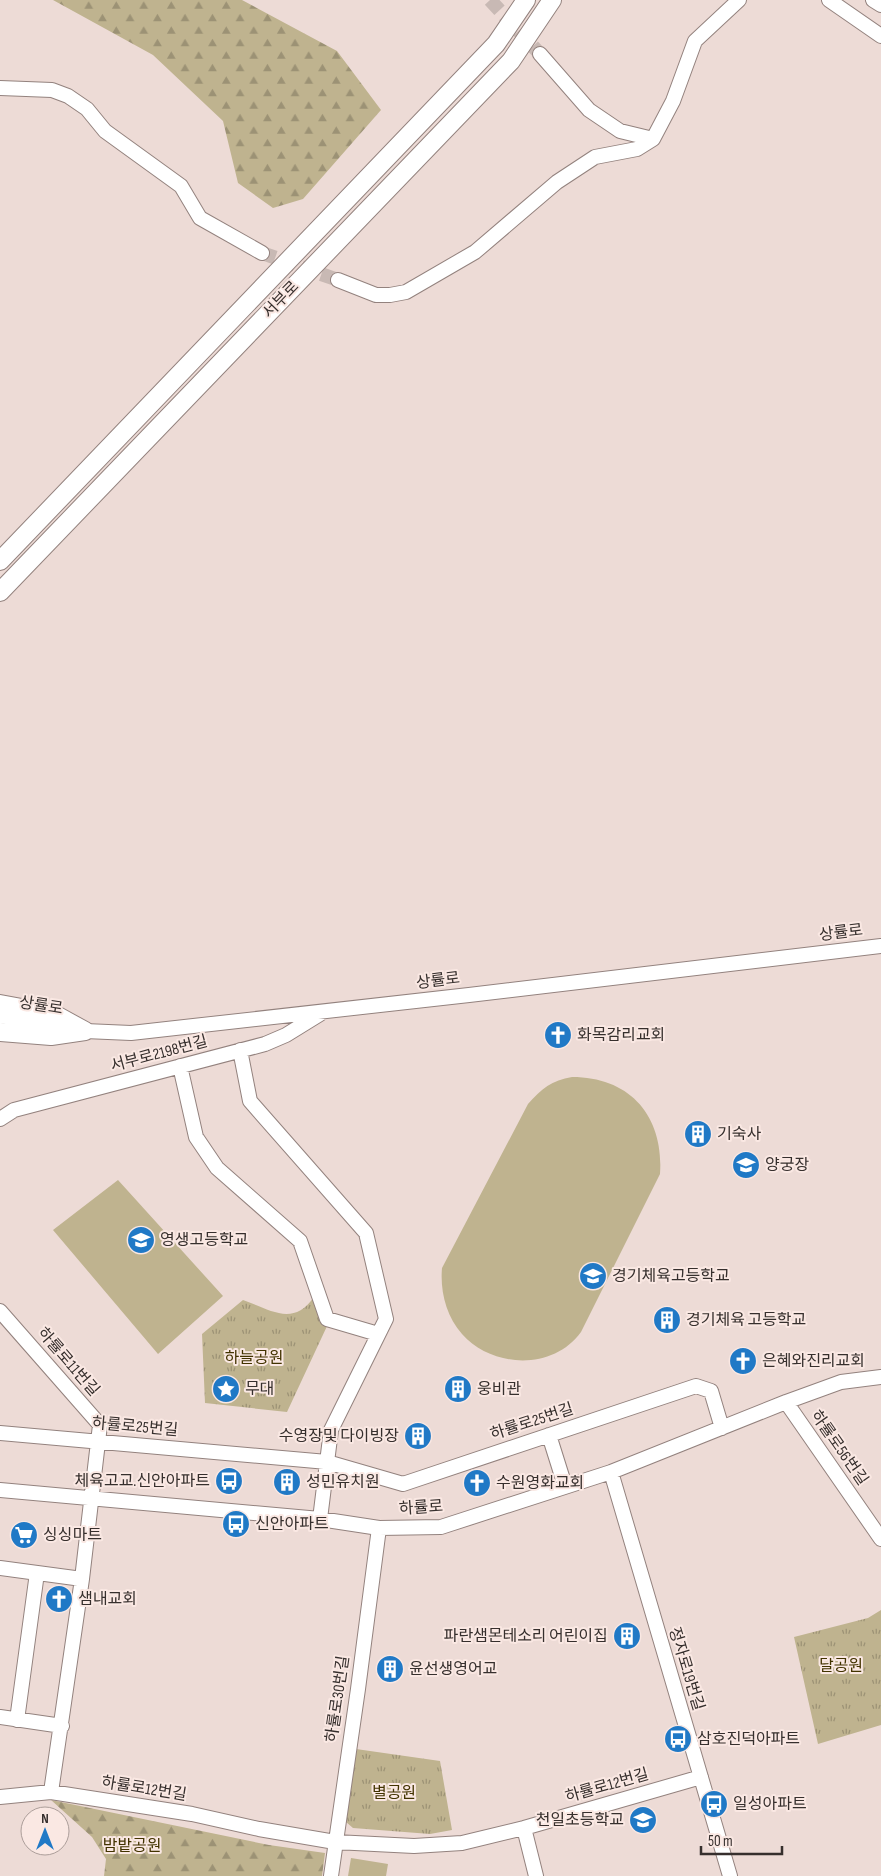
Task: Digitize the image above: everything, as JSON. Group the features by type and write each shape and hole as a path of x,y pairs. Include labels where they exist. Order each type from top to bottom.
{"main road":[{"name":"서부로","path":"0,561 496,44 526,0"},
{"name":"서부로","path":"0,592 511,61 552,0"},
{"path":"0,1004 54,1014 85,1030"},
{"path":"0,1032 51,1036 85,1030"}],"street":[{"path":"338,280 376,295 406,292 475,252 556,182 595,157 637,149 653,139 673,101 695,41 739,0"},
{"path":"829,0 881,36"},
{"path":"873,0 881,5"},
{"path":"540,54 589,110 620,131 653,139"},
{"path":"0,88 52,90 68,96 87,109 105,131 181,186 200,218 262,253"},
{"name":"상률로","path":"0,1016 85,1030 131,1033 881,946"},
{"name":"서부로2198번길","path":"0,1119 14,1110 265,1044 286,1035 323,1012"},
{"path":"240,1050 250,1101 366,1233 386,1319 331,1430 320,1519"},
{"path":"180,1066 196,1137 217,1168 300,1241 327,1319 378,1334"},
{"name":"하률로11번길","path":"0,1311 100,1426 92,1499"},
{"name":"하률로","path":"0,1490 320,1519 379,1528 441,1527 611,1472 841,1382 881,1377"},
{"name":"하률로25번길","path":"0,1433 327,1462 402,1484 696,1386 711,1391 722,1428"},
{"name":"하률로56번길","path":"786,1402 881,1539"},
{"path":"549,1435 565,1486"},
{"name":"정자로19번길","path":"611,1472 730,1876"},
{"path":"52,1792 92,1499"},
{"name":"하률로30번길","path":"331,1876 379,1528"},
{"path":"0,1568 82,1579"},
{"path":"17,1720 37,1574"},
{"path":"0,1717 62,1726"},
{"name":"하률로12번길","path":"0,1797 52,1792 192,1814 259,1829 335,1842 414,1846 462,1843 524,1828 701,1777"},
{"path":"524,1828 536,1876"}],"green space":[{"path":"53,0 242,0 337,51 381,110 303,199 273,208 238,183 223,121 153,55"},
{"path":"572,1077 593,1079 611,1084 627,1093 640,1104 649,1118 656,1135 660,1153 660,1174 581,1332 569,1345 555,1354 539,1359 505,1359 489,1354 475,1345 456,1327 445,1303 442,1268 528,1104 547,1086 559,1080"},
{"path":"118,1180 223,1296 158,1354 53,1230"},
{"name":"하늘공원","path":"314,1297 328,1324 287,1412 205,1403 202,1334 243,1300 281,1314 290,1314 298,1312"},
{"name":"달공원","path":"881,1610 881,1725 818,1744 794,1637 868,1618"},
{"name":"별공원","path":"356,1749 440,1761 452,1830 430,1834 353,1828 346,1822"},
{"name":"밤밭공원","path":"51,1800 269,1845 325,1853 322,1876 104,1876 106,1859 92,1837 70,1817 70,1806 58,1806"},
{"path":"351,1858 388,1864 386,1876 348,1876"}],"tunnel":[{"path":"490,0 540,54"},
{"path":"262,253 338,280"}],"place":[{"name":"화목감리교회","path":"558,1035"},
{"name":"기숙사","path":"698,1134"},
{"name":"양궁장","path":"746,1165"},
{"name":"영생고등학교","path":"141,1240"},
{"name":"경기체육고등학교","path":"593,1276"},
{"name":"경기체육 고등학교","path":"667,1320"},
{"name":"은혜와진리교회","path":"743,1361"},
{"name":"무대","path":"226,1389"},
{"name":"웅비관","path":"458,1389"},
{"name":"수영장및 다이빙장","path":"418,1436"},
{"name":"체육고교.신안아파트","path":"229,1481"},
{"name":"성민유치원","path":"287,1482"},
{"name":"수원영화교회","path":"477,1483"},
{"name":"신안아파트","path":"236,1524"},
{"name":"싱싱마트","path":"24,1535"},
{"name":"샘내교회","path":"59,1599"},
{"name":"파란샘몬테소리 어린이집","path":"627,1636"},
{"name":"윤선생영어교","path":"390,1669"},
{"name":"삼호진덕아파트","path":"678,1739"},
{"name":"일성아파트","path":"714,1804"},
{"name":"천일초등학교","path":"643,1820"}]}
